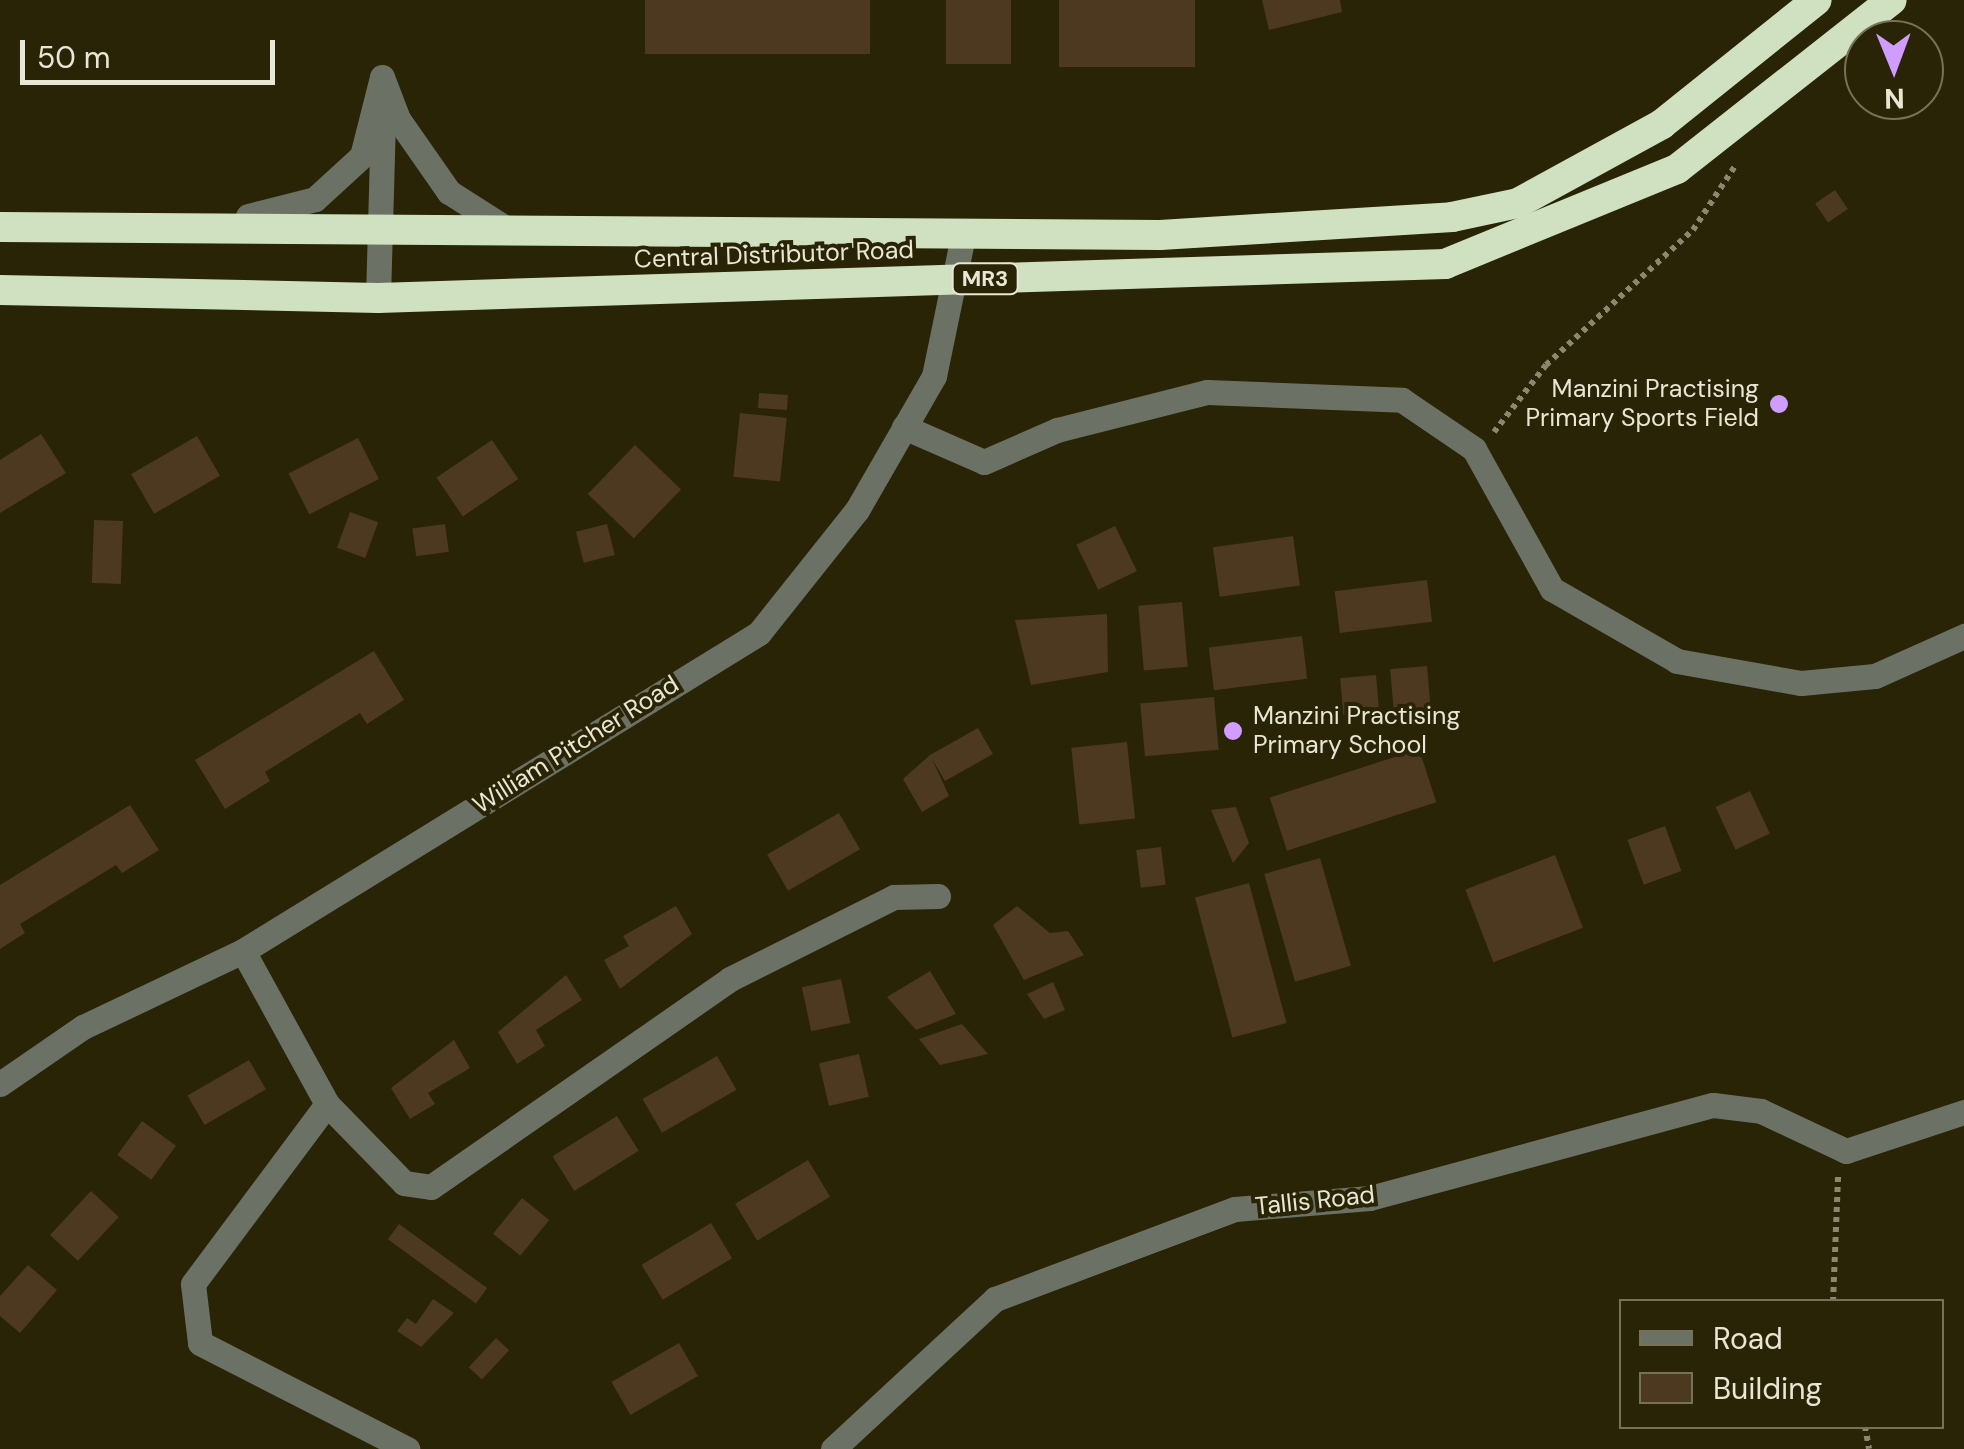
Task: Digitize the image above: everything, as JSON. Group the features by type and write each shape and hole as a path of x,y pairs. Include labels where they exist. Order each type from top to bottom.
{"highway":[{"name":"Central Distributor Road","path":"0,227 962,236 1359,226 1518,202 1662,124 1817,0"},
{"name":"Central Distributor Road","path":"0,290 378,298 956,280 1258,277 1444,264 1677,170 1892,0"}],"street":[{"path":"378,298 387,228 382,77"},
{"path":"83,228 279,214 315,199 362,156 382,77"},
{"path":"382,77 398,119 450,192 507,229"},
{"name":"William Pitcher Road","path":"0,1084 83,1027 243,951 759,633 857,510 934,376 962,236"},
{"path":"904,427 984,462 1056,430 1207,392 1402,400 1474,449 1552,589 1677,661 1801,683 1875,676 1964,636"},
{"path":"243,951 326,1104 404,1182 431,1186 730,980 894,897 938,896"},
{"path":"326,1104 193,1284 200,1342 407,1449"},
{"name":"Tallis Road","path":"832,1449 995,1299 1235,1209 1370,1198 1714,1105 1761,1111 1846,1151"},
{"path":"1846,1151 1964,1112"}],"path":[{"path":"1474,449 1514,414 1546,365 1693,230 1738,162"},
{"path":"1833,1299 1840,1252 1830,1221 1846,1151"}],"building":[{"path":"645,0 870,0 870,54 645,54"},
{"path":"946,0 1011,0 1011,64 946,64"},
{"path":"1059,0 1195,0 1195,67 1059,67"},
{"path":"1262,0 1340,0 1342,12 1269,30"},
{"path":"1835,190 1848,209 1828,222 1815,203"},
{"path":"759,393 788,395 787,410 758,408"},
{"path":"740,413 787,418 780,482 733,477"},
{"path":"41,434 66,473 0,513 0,460"},
{"path":"197,436 220,476 154,514 131,474"},
{"path":"358,438 379,479 309,514 289,473"},
{"path":"492,440 518,479 463,516 436,477"},
{"path":"635,445 681,489 634,538 588,494"},
{"path":"350,512 378,522 365,558 337,548"},
{"path":"94,520 123,521 121,584 92,583"},
{"path":"445,524 449,552 416,556 412,529"},
{"path":"607,524 615,555 584,563 576,532"},
{"path":"1115,526 1137,571 1098,590 1076,545"},
{"path":"1293,536 1300,586 1220,597 1213,547"},
{"path":"1427,580 1432,622 1340,633 1335,591"},
{"path":"1182,602 1188,667 1144,671 1138,606"},
{"path":"1107,614 1108,672 1031,685 1015,620"},
{"path":"1302,636 1307,679 1214,690 1209,647"},
{"path":"374,651 404,700 367,724 360,713 265,772 270,781 225,809 195,760"},
{"path":"1427,666 1432,722 1395,725 1390,669"},
{"path":"1376,675 1379,712 1343,715 1340,678"},
{"path":"1214,697 1219,750 1145,756 1140,703"},
{"path":"978,728 993,754 945,781 932,759 949,796 922,812 903,779 930,755"},
{"path":"1127,742 1135,819 1079,824 1071,748"},
{"path":"1419,749 1436,802 1287,851 1270,798"},
{"path":"1750,791 1770,834 1735,850 1716,807"},
{"path":"130,805 159,850 122,873 116,865 20,924 25,933 0,949 0,885"},
{"path":"1236,807 1249,843 1233,863 1211,810"},
{"path":"839,813 860,849 788,891 767,854"},
{"path":"1665,826 1681,871 1644,885 1627,840"},
{"path":"1161,847 1166,885 1141,888 1136,850"},
{"path":"1555,855 1583,928 1493,962 1465,889"},
{"path":"1320,858 1351,966 1295,982 1264,874"},
{"path":"1249,883 1287,1023 1232,1038 1195,897"},
{"path":"676,906 692,934 620,989 604,960 629,946 623,936"},
{"path":"1017,906 1050,933 1068,931 1084,955 1024,980 993,925"},
{"path":"930,971 956,1014 916,1030 887,997"},
{"path":"566,975 582,1000 536,1030 545,1046 517,1064 498,1032"},
{"path":"841,979 850,1023 811,1031 802,987"},
{"path":"1053,982 1065,1010 1044,1019 1027,994"},
{"path":"962,1024 988,1054 940,1065 919,1039"},
{"path":"454,1040 470,1068 428,1093 435,1104 410,1119 391,1088"},
{"path":"859,1054 869,1097 829,1106 819,1063"},
{"path":"717,1056 736,1090 662,1133 643,1099"},
{"path":"249,1060 266,1089 205,1125 188,1096"},
{"path":"617,1116 639,1151 574,1191 553,1156"},
{"path":"142,1121 176,1146 151,1180 117,1155"},
{"path":"808,1160 830,1197 757,1241 735,1204"},
{"path":"91,1191 119,1217 78,1261 50,1235"},
{"path":"522,1198 549,1220 520,1256 493,1234"},
{"path":"711,1223 732,1258 663,1300 642,1265"},
{"path":"399,1224 487,1288 476,1303 388,1239"},
{"path":"28,1265 57,1290 20,1333 0,1316 0,1296"},
{"path":"433,1299 454,1313 421,1347 397,1331 407,1318 416,1324"},
{"path":"496,1338 509,1350 482,1380 469,1367"},
{"path":"679,1343 698,1376 630,1415 611,1382"}],"place":[{"name":"Manzini Practising Primary Sports Field","path":"1779,404"},
{"name":"Manzini Practising Primary School","path":"1233,731"}]}
